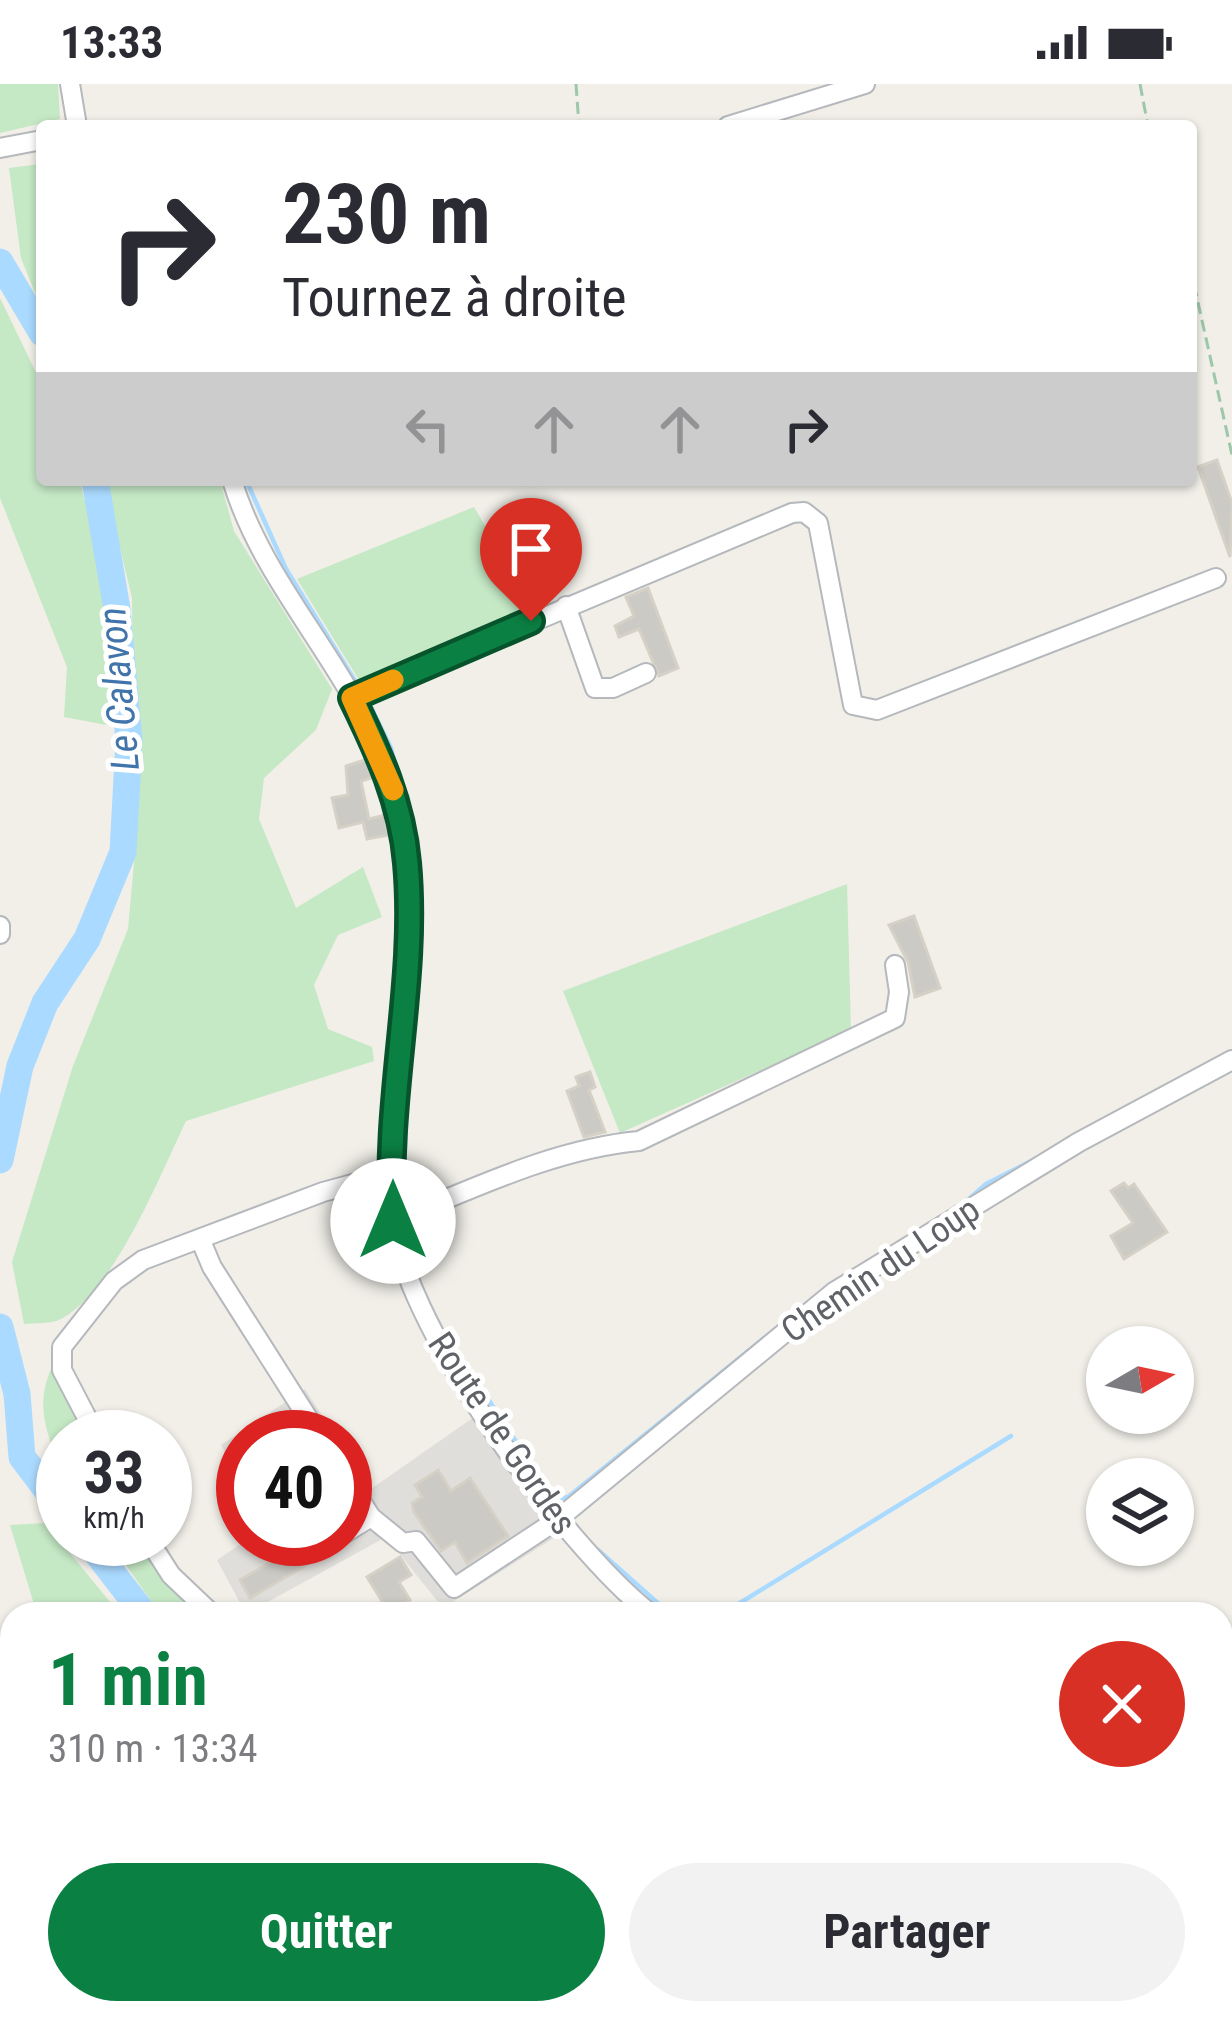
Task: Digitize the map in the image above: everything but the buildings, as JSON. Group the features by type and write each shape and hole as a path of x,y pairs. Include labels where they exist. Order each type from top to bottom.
{"street":[{"path":"70,84 76,120"},
{"path":"748,120 865,84"},
{"path":"0,148 32,141"},
{"name":"Route de Gordes","path":"235,486 274,578 352,698 384,763 407,858 410,926 393,1173 399,1260 416,1300 557,1520 639,1602"},
{"path":"352,698 776,516 803,512 818,523 853,705 877,710 1216,578"},
{"path":"566,606 595,688 613,688 646,673"},
{"path":"393,1221 548,1160 595,1145 639,1141 895,1018 899,992 895,965"},
{"name":"Chemin du Loup","path":"372,1518 403,1544 416,1541 454,1588 557,1520 834,1292 1078,1142 1232,1060"},
{"path":"83,1410 62,1370 62,1347 114,1281 143,1260 323,1192 393,1173"},
{"path":"201,1241 212,1267 303,1410"},
{"path":"165,1566 199,1602"}],"path":[{"path":"576,84 579,120"},
{"path":"1140,84 1147,120"},
{"path":"1197,298 1232,455"}],"shaded area":[{"path":"305,1389 319,1410 274,1410"},
{"path":"474,1417 557,1536 452,1602 438,1602 386,1537 372,1545 372,1488"},
{"path":"220,1566 333,1566 268,1602 240,1602"}],"green space":[{"path":"0,84 58,84 60,119 36,120 36,125 0,133"},
{"path":"36,165 36,295 21,258 9,168"},
{"path":"0,298 36,373 36,486 81,486 108,598 112,726 64,717 67,667 0,498"},
{"path":"105,486 222,486 234,531 332,689 316,730 264,778 259,819 296,908 363,867 382,917 338,935 314,985 328,1029 372,1047 374,1061 186,1121 134,1229 100,1283 61,1319 24,1324 12,1262 73,1066 128,929 135,852 132,598"},
{"path":"474,507 533,609 362,685 297,579"},
{"path":"847,884 851,1030 620,1133 563,991"},
{"path":"52,1367 76,1410 44,1410"},
{"path":"36,1524 36,1566 80,1566 110,1602 33,1602 10,1525"},
{"path":"127,1566 164,1566 194,1602 152,1602"}],"waterway":[{"name":"Le Calavon","path":"0,262 36,323"},
{"name":"Le Calavon","path":"0,1160 20,1066 45,1003 87,939 123,852 129,741 117,609 96,486"},
{"path":"249,486 286,569 360,689"},
{"path":"367,699 391,748 406,806"},
{"path":"402,1213 409,1056"},
{"path":"970,1198 986,1184 1037,1158"},
{"path":"554,1499 568,1497 800,1309"},
{"name":"Le Calavon","path":"0,1327 17,1394 22,1457 36,1475"},
{"path":"445,1334 548,1490"},
{"path":"741,1602 1011,1436"},
{"path":"598,1550 656,1602"},
{"name":"Le Calavon","path":"107,1566 135,1602"}],"slow traffic":[{"path":"393,680 352,698 393,790"}],"route":[{"path":"393,1221 395,1114 410,926 407,858 384,763 352,698 531,621"}]}
